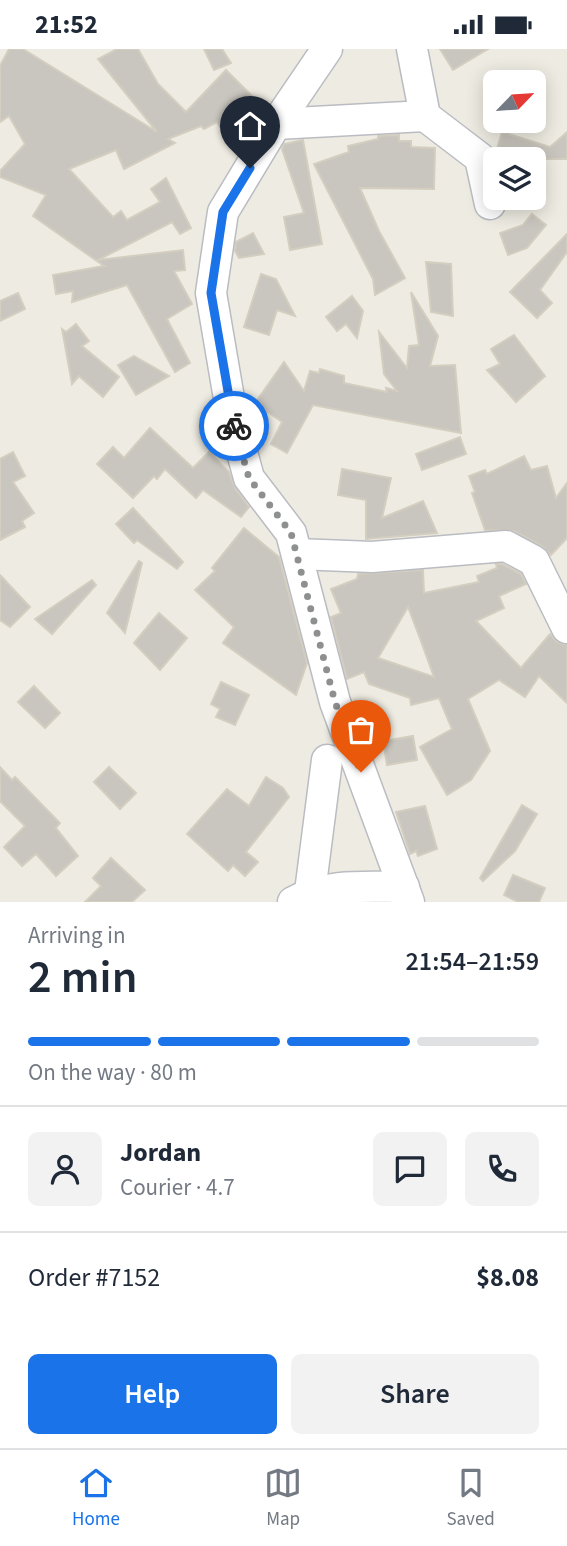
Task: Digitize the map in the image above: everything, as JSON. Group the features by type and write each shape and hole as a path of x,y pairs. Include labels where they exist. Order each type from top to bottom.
{"street":[{"path":"327,49 276,124 223,212 211,293 232,416 249,478 291,533 335,702 407,894 344,888 302,897 327,760"},
{"path":"412,49 425,116"},
{"path":"276,124 425,116 480,158 483,172"},
{"path":"297,554 372,557 506,546 534,561 567,628"}],"building":[{"path":"9,49 23,49 157,132 98,59 117,49 138,49 158,84 186,112 226,70 256,100 224,133 217,122 204,129 201,126 168,139 175,143 124,169 116,150 69,169 113,217 121,211 127,220 160,202 151,189 166,178 191,228 180,234 172,222 98,260 183,250 185,270 174,271 192,304 167,319 190,363 175,372 127,285 72,302 73,291 56,294 53,275 104,266 33,216 46,195 0,177 0,171 25,144 9,116 0,122 0,66"},
{"path":"204,49 222,49 231,63 214,70"},
{"path":"440,49 488,49 453,70"},
{"path":"567,132 567,159 546,159 546,147 498,147 502,133 550,147"},
{"path":"399,135 399,141 411,141 411,147 435,148 434,189 360,188 379,231 405,278 375,295 373,279 314,164 349,152 348,146 378,139 378,136"},
{"path":"303,140 322,244 290,250 284,217 304,213 282,149 284,144"},
{"path":"532,214 546,225 527,248 508,255 500,233 523,225"},
{"path":"253,233 264,254 239,258 235,251 236,242"},
{"path":"567,234 567,252 540,290 552,303 537,318 510,292"},
{"path":"426,262 451,264 453,316 431,312"},
{"path":"261,274 276,279 295,316 277,310 269,335 244,327"},
{"path":"411,292 438,336 430,366 455,365 461,433 313,405 287,453 271,444 282,422 255,403 284,362 304,391 310,371 319,373 320,369 344,376 344,383 387,392 386,388 397,391 384,374 379,332 407,368 409,346 419,345"},
{"path":"18,293 25,309 0,321 0,301"},
{"path":"352,296 363,311 357,338 346,324 337,331 326,317"},
{"path":"76,324 89,341 82,346 119,377 103,397 79,376 72,384 62,329 66,332"},
{"path":"514,335 545,376 516,402 487,370 500,364 491,349"},
{"path":"134,356 169,376 136,395 118,365"},
{"path":"150,428 193,468 209,452 229,472 235,488 249,507 241,517 203,490 196,498 165,469 157,479 154,476 133,498 97,464 113,447 124,458"},
{"path":"460,437 466,454 422,470 416,454"},
{"path":"13,452 25,476 13,482 34,513 22,521 25,527 0,540 0,459"},
{"path":"524,456 531,470 547,466 556,498 567,483 567,538 551,555 542,546 514,531 485,530 472,493 475,492 469,476 485,470 487,474"},
{"path":"342,469 391,478 382,518 423,501 437,533 366,539 366,500 338,495"},
{"path":"133,508 183,562 177,569 137,540 134,543 116,524"},
{"path":"244,528 279,557 307,663 296,695 223,643 234,627 195,590 215,571 212,568"},
{"path":"139,561 142,563 125,633 107,613"},
{"path":"496,564 502,564 521,574 526,584 499,596 504,608 476,621 521,668 550,634 557,642 567,645 567,703 539,676 525,697 499,680 468,699 490,751 471,780 447,795 420,747 452,729 439,698 411,705 410,698 369,684 364,672 347,679 331,617 341,613 331,589 357,579 358,574 423,570 424,593 479,582 477,576 497,568","holes":["408,607 434,677 378,658"]},
{"path":"0,575 30,607 10,627 0,620"},
{"path":"92,580 96,585 52,634 35,619"},
{"path":"159,613 187,638 160,670 134,643"},
{"path":"221,682 249,695 235,725 216,717 220,709 211,704"},
{"path":"34,686 60,713 45,728 18,702"},
{"path":"413,736 417,760 387,765 383,741"},
{"path":"0,767 12,780 15,777 60,823 56,828 78,856 56,876 36,854 22,866 4,847 25,826 0,801"},
{"path":"109,767 136,793 120,809 94,782"},
{"path":"266,777 283,788 289,797 246,852 258,862 245,876 233,865 228,871 187,834 227,789 249,806"},
{"path":"522,805 537,814 515,851 483,881 480,878"},
{"path":"425,806 437,849 418,856 416,851 410,854 396,812"},
{"path":"111,858 145,890 132,902 85,902 101,886 93,878"},
{"path":"513,875 545,888 539,902 518,902 504,895"}],"way so far":[{"path":"234,426 249,478 291,533 335,702 361,772"}],"route":[{"path":"234,426 211,293 223,212 250,168"}]}
